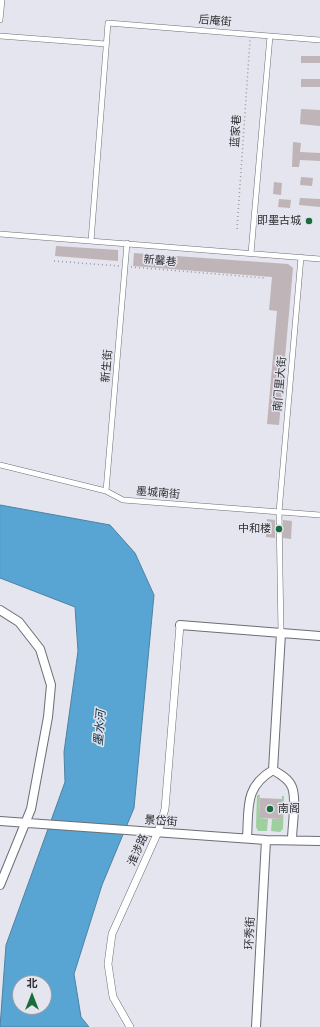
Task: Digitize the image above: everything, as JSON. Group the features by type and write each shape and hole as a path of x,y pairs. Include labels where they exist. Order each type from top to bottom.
{"street":[{"path":"0,20 2,0"},
{"name":"后庵街","path":"106,44 108,23 320,40"},
{"path":"0,36 106,44 92,241"},
{"path":"251,253 270,36"},
{"path":"0,234 320,259"},
{"name":"新生街","path":"106,491 127,243"},
{"name":"南门里大街","path":"281,633 279,512 301,257"},
{"name":"墨城南街","path":"0,465 106,491 123,500 320,515"},
{"path":"0,610 19,622 40,649 51,685 48,717 31,810 0,885"},
{"path":"180,625 320,636"},
{"name":"淮涉路","path":"130,1027 113,997 108,964 112,934 158,832 165,809 180,625"},
{"path":"247,838 250,796 256,784 273,770 281,633"},
{"path":"273,770 284,777 292,786 294,798 292,840"},
{"name":"景岱街","path":"0,821 266,840 320,841"},
{"name":"环秀街","path":"256,1027 266,840"}],"path":[{"name":"蓝家巷","path":"236,230 251,34"},
{"name":"新馨巷","path":"54,261 265,278"}],"green space":[{"path":"257,795 260,795 259,818 268,819 267,831 258,831 256,827"},
{"path":"282,796 284,796 283,829 280,832 271,831 272,819 281,819"}],"water":[{"name":"墨水河","path":"0,505 110,525 135,553 154,595 134,808 102,885 74,974 81,1017 89,1027 0,1027 6,945 65,782 64,752 78,651 75,607 0,578"}],"building":[{"path":"301,56 320,56 320,63 301,63"},
{"path":"301,79 320,79 320,87 301,87"},
{"path":"301,109 320,110 320,126 300,124"},
{"path":"293,142 301,143 300,152 320,153 320,161 300,160 299,167 292,167"},
{"path":"301,177 313,178 312,186 300,185"},
{"path":"274,182 282,183 281,195 273,194"},
{"path":"300,198 320,199 320,207 299,205"},
{"path":"279,199 291,200 290,208 278,207"},
{"path":"56,246 118,250 118,261 55,256"},
{"path":"134,253 288,264 293,268 279,425 267,424 277,311 269,310 272,277 133,266"},
{"path":"267,519 275,520 275,538 266,537"},
{"path":"283,520 292,521 291,539 283,538"},
{"name":"南阁","path":"260,798 282,799 281,819 259,818"}],"place":[{"name":"即墨古城","path":"309,221"},
{"name":"中和楼","path":"279,529"},
{"name":"南阁","path":"270,809"}]}
